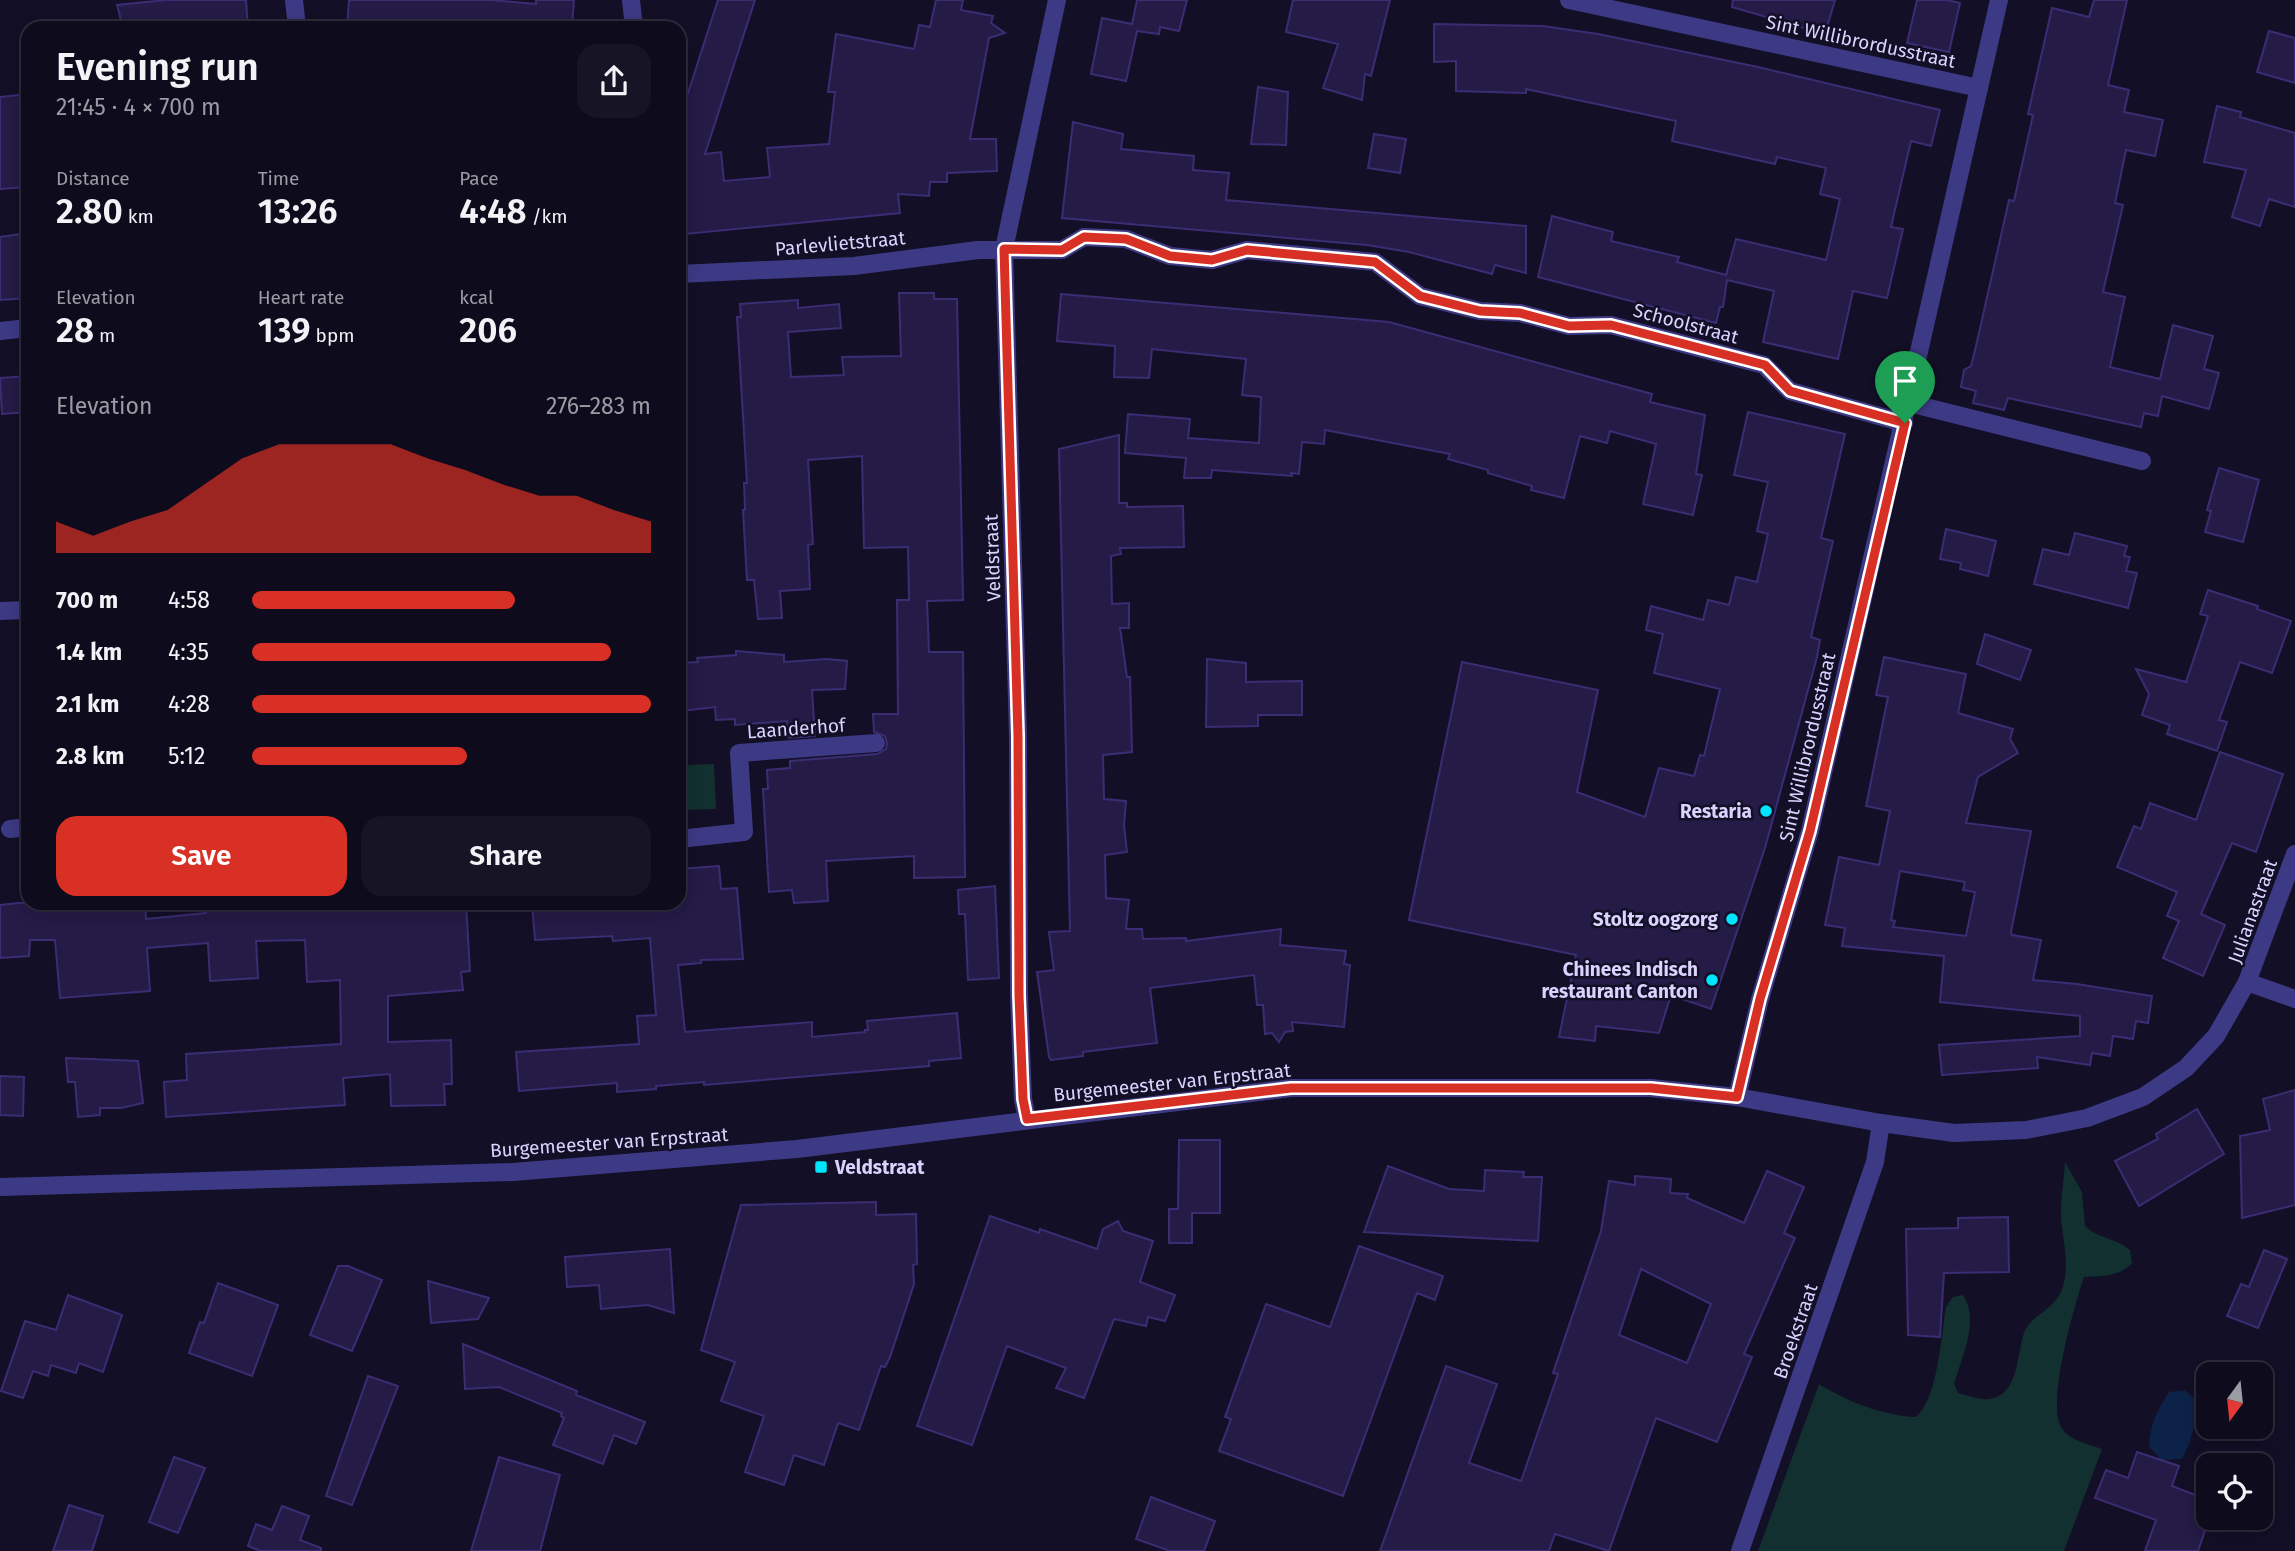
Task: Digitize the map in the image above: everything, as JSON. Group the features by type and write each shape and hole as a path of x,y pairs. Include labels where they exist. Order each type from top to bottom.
{"street":[{"path":"294,0 296,21"},
{"path":"631,0 633,21"},
{"name":"Veldstraat","path":"1027,1119 1023,1099 1019,995 1018,736 1004,249 1057,0"},
{"name":"Sint Willibrordusstraat","path":"1569,0 1979,88"},
{"name":"Sint Willibrordusstraat","path":"1737,1097 1760,999 1810,831 1905,423 1999,0"},
{"name":"Schoolstraat","path":"1004,249 1062,250 1084,237 1126,239 1170,256 1212,260 1247,250 1375,262 1420,296 1480,311 1520,313 1569,326 1611,325 1765,365 1790,391 1905,423"},
{"name":"Parlevlietstraat","path":"686,274 854,266 1004,249"},
{"path":"0,331 21,329"},
{"path":"1909,403 2142,461"},
{"path":"0,611 21,610"},
{"name":"Laanderhof","path":"686,838 744,832 738,753 876,743"},
{"name":"Julianastraat","path":"2247,982 2295,854"},
{"path":"2247,982 2295,999"},
{"name":"Burgemeester van Erpstraat","path":"0,1186 513,1172 797,1149 1291,1088 1651,1088 1737,1097 1954,1133 2026,1130 2087,1118 2143,1097 2186,1068 2216,1036 2247,982"},
{"name":"Broekstraat","path":"1741,1551 1875,1161 1881,1123"}],"green space":[{"path":"714,764 716,809 686,810 686,765"},
{"path":"2065,1162 2082,1192 2085,1226 2130,1250 2132,1263 2116,1273 2084,1277 2068,1331 2059,1379 2058,1418 2063,1430 2071,1437 2102,1449 2064,1551 1758,1551 1819,1384 1866,1406 1891,1414 1916,1417 1929,1396 1934,1381 1946,1307 1953,1297 1963,1295 1970,1316 1968,1339 1954,1384 1958,1393 1989,1399 2006,1390 2015,1372 2027,1327 2054,1303 2065,1280 2061,1202"}],"water":[{"path":"2185,1390 2196,1400 2196,1409 2191,1438 2182,1459 2161,1460 2149,1446 2153,1424 2169,1392"}],"building":[{"path":"166,0 246,0 248,21 121,21 117,5"},
{"path":"349,0 491,0 536,4 536,0 574,0 572,21 348,21"},
{"path":"718,0 755,0 705,154 721,152 724,181 770,177 767,148 829,144 835,92 828,92 836,34 914,49 919,25 930,27 936,0 963,0 961,10 993,16 991,23 1005,33 989,38 970,139 996,139 997,171 947,173 947,182 930,182 929,196 898,194 900,213 686,234 686,99"},
{"path":"1137,0 1187,0 1179,31 1160,27 1159,34 1137,31 1126,81 1091,74 1102,18 1132,24"},
{"path":"1293,0 1390,0 1371,76 1365,74 1362,100 1323,88 1338,44 1286,32"},
{"path":"1733,0 1835,0 1825,34 1732,7"},
{"path":"1917,0 1960,3 1949,52 1907,43"},
{"path":"2094,0 2127,0 2108,85 2129,90 2124,112 2163,120 2155,156 2126,150 2115,203 2123,205 2103,292 2125,297 2110,367 2160,379 2173,325 2213,336 2204,369 2219,373 2209,409 2162,396 2158,416 2144,413 2141,427 2008,398 2004,410 1973,403 1976,391 1961,387 1964,370 1971,366 2009,200 2014,201 2033,115 2028,114 2052,8 2089,17"},
{"path":"1434,24 1543,26 1598,34 1758,67 1940,110 1931,146 1911,141 1891,227 1903,229 1887,298 1853,291 1838,359 1763,342 1774,291 1727,280 1723,307 1720,307 1716,323 1538,277 1552,216 1613,232 1611,241 1679,257 1677,262 1726,275 1736,239 1826,260 1840,199 1820,194 1826,168 1777,157 1775,164 1672,141 1676,121 1526,89 1526,93 1456,91 1456,61 1434,62"},
{"path":"2269,31 2295,38 2295,83 2257,72"},
{"path":"1258,87 1288,92 1286,145 1251,144"},
{"path":"21,95 21,188 0,189 0,97"},
{"path":"2217,106 2241,112 2240,117 2295,133 2295,207 2269,199 2260,226 2232,217 2246,170 2204,162"},
{"path":"1073,122 1123,134 1121,149 1194,156 1193,170 1229,173 1226,200 1526,226 1526,273 1495,265 1492,274 1409,252 1367,245 1062,218"},
{"path":"1374,134 1406,139 1400,173 1368,168"},
{"path":"21,234 21,298 0,300 0,237"},
{"path":"899,293 934,293 934,299 957,299 963,600 927,601 929,652 963,652 965,877 914,878 914,856 826,861 828,901 794,903 792,890 769,892 763,789 768,789 767,770 790,768 790,761 877,754 886,749 885,736 874,732 873,714 898,714 897,600 909,600 908,547 864,548 862,456 808,460 813,544 808,545 810,589 780,591 782,618 758,619 754,580 747,580 743,510 744,483 747,483 737,317 741,317 740,304 798,300 798,308 839,304 841,328 788,332 791,377 844,375 842,357 901,356"},
{"path":"1061,294 1389,322 1652,394 1650,402 1705,415 1696,474 1702,475 1693,515 1643,504 1656,444 1610,431 1607,443 1580,436 1564,498 1531,490 1532,486 1448,459 1450,454 1325,430 1324,444 1302,442 1299,474 1291,473 1292,476 1212,470 1211,478 1184,478 1186,458 1125,453 1128,414 1190,419 1188,438 1259,443 1261,397 1242,395 1246,359 1152,349 1149,378 1114,377 1115,346 1057,341"},
{"path":"21,376 21,413 2,414 0,378"},
{"path":"1748,412 1845,434 1821,538 1833,541 1811,637 1820,640 1817,657 1765,848 1711,1009 1671,995 1659,1033 1596,1026 1595,1041 1559,1037 1576,955 1409,920 1462,662 1598,690 1577,792 1645,817 1659,768 1694,776 1700,755 1704,756 1720,689 1654,673 1663,634 1646,630 1651,606 1703,620 1708,600 1729,605 1736,577 1757,582 1768,534 1757,531 1768,482 1734,475"},
{"path":"1119,435 1119,503 1127,503 1127,507 1183,506 1184,547 1120,548 1121,554 1111,556 1112,604 1129,603 1129,628 1120,628 1127,677 1130,677 1132,752 1103,755 1104,799 1126,801 1124,825 1127,852 1105,855 1106,898 1129,900 1126,929 1142,929 1143,939 1186,938 1186,941 1281,929 1280,945 1346,951 1344,964 1350,965 1344,1027 1292,1022 1293,1031 1285,1032 1279,1042 1272,1033 1265,1034 1263,1005 1257,1005 1254,975 1150,988 1157,1043 1083,1052 1083,1056 1051,1060 1049,1057 1037,972 1054,970 1049,932 1070,931 1059,449"},
{"path":"2219,468 2259,480 2243,542 2205,532 2211,511 2207,510"},
{"path":"1946,529 1996,541 1988,576 1960,569 1961,563 1940,559"},
{"path":"2075,533 2127,546 2124,556 2130,557 2126,571 2137,573 2128,608 2034,584 2043,549 2069,555"},
{"path":"2208,590 2258,606 2257,609 2291,621 2272,673 2240,662 2219,720 2227,722 2217,751 2167,734 2170,725 2142,715 2149,694 2136,669 2186,682 2208,616 2200,614"},
{"path":"1985,634 2031,650 2020,680 1977,664"},
{"path":"736,651 784,655 784,662 827,659 847,661 845,689 812,690 815,736 789,738 787,721 735,725 735,719 716,720 715,707 686,711 686,663 698,662 697,658 736,655"},
{"path":"1884,657 1966,674 1958,713 2013,729 2010,739 2018,753 1978,777 1966,823 2031,831 2011,932 2012,935 2041,940 2033,980 2152,996 2148,1023 2136,1021 2133,1039 2113,1036 2110,1056 2092,1053 2090,1065 2037,1057 2038,1068 1942,1075 1939,1045 2080,1036 2080,1016 1940,1002 1944,956 1842,946 1845,928 1825,925 1839,857 1879,865 1890,811 1866,806 1888,697 1876,695","holes":["1900,871 1965,882 1963,890 1975,892 1966,936 1893,927 1895,921 1891,920"]},
{"path":"1207,659 1246,663 1246,682 1302,681 1302,715 1258,715 1258,726 1206,727"},
{"path":"2220,752 2283,774 2256,852 2232,843 2201,914 2225,925 2203,976 2163,958 2179,921 2167,916 2177,892 2117,867 2134,826 2141,829 2150,803 2196,820"},
{"path":"719,866 721,889 737,888 743,959 701,960 701,963 678,965 685,1032 812,1022 812,1037 865,1032 868,1030 867,1021 957,1013 961,1058 929,1061 929,1066 704,1085 704,1082 656,1086 656,1089 617,1092 617,1083 519,1091 516,1052 639,1044 637,1016 656,1015 650,938 613,941 612,936 535,940 533,910 686,910 686,868"},
{"path":"995,886 999,978 968,980 965,914 959,914 958,890"},
{"path":"21,903 21,910 145,910 146,919 206,913 206,910 466,910 470,971 461,972 463,990 388,996 388,1042 451,1040 452,1084 444,1084 445,1105 391,1106 390,1074 343,1078 345,1105 166,1117 164,1082 187,1080 186,1054 341,1044 340,980 307,982 305,940 256,941 258,978 210,981 208,943 147,948 150,991 60,998 55,940 30,940 29,956 0,958 0,905"},
{"path":"66,1058 138,1061 143,1103 121,1108 100,1108 100,1115 78,1117 75,1082 68,1082"},
{"path":"0,1076 24,1077 23,1116 0,1115"},
{"path":"2295,1090 2295,1205 2242,1218 2240,1136 2270,1130 2263,1099"},
{"path":"2197,1109 2224,1154 2139,1206 2115,1161 2158,1139 2156,1134"},
{"path":"1179,1140 1220,1140 1220,1213 1192,1213 1192,1243 1169,1243 1169,1209 1178,1209"},
{"path":"1388,1166 1449,1189 1484,1191 1485,1170 1524,1172 1523,1177 1542,1177 1538,1241 1364,1232"},
{"path":"1767,1171 1804,1187 1784,1233 1795,1238 1744,1354 1752,1357 1717,1442 1656,1418 1609,1551 1555,1534 1549,1551 1380,1551 1446,1366 1497,1384 1469,1463 1521,1481 1558,1374 1553,1373 1601,1231 1609,1181 1635,1185 1635,1176 1671,1179 1670,1193 1688,1194 1687,1198 1744,1223","holes":["1641,1269 1711,1304 1687,1363 1619,1335"]},
{"path":"876,1202 876,1215 916,1214 917,1264 913,1265 914,1284 890,1357 885,1367 881,1366 859,1430 838,1423 824,1465 794,1455 784,1485 745,1472 764,1416 721,1401 735,1362 701,1350 741,1205"},
{"path":"990,1216 1039,1233 1040,1229 1097,1249 1103,1229 1118,1221 1123,1231 1153,1241 1140,1282 1175,1295 1165,1321 1148,1317 1146,1326 1114,1319 1084,1398 1056,1388 1066,1368 1007,1346 972,1445 917,1426"},
{"path":"2008,1217 2009,1272 1944,1273 1940,1337 1908,1335 1906,1229 1958,1228 1958,1218"},
{"path":"1359,1246 1443,1276 1435,1300 1417,1293 1343,1496 1219,1451 1231,1419 1225,1417 1266,1304 1330,1327"},
{"path":"670,1249 674,1313 648,1305 601,1309 599,1285 567,1287 565,1257"},
{"path":"2264,1250 2287,1259 2258,1328 2227,1316 2241,1284 2249,1287"},
{"path":"338,1266 348,1266 382,1280 352,1351 310,1335"},
{"path":"428,1281 489,1298 478,1319 431,1323"},
{"path":"218,1283 278,1305 252,1376 189,1353 200,1322 204,1323"},
{"path":"68,1295 122,1315 103,1372 79,1363 76,1373 51,1365 48,1376 33,1371 23,1398 1,1391 25,1321 56,1330"},
{"path":"463,1344 577,1391 576,1395 645,1422 636,1444 614,1435 603,1464 553,1445 564,1418 562,1413 499,1387 465,1389"},
{"path":"368,1376 398,1386 352,1505 326,1496"},
{"path":"2137,1452 2179,1466 2172,1486 2196,1495 2196,1530 2205,1530 2198,1551 2145,1551 2156,1520 2095,1498 2106,1470 2128,1478"},
{"path":"174,1457 205,1468 178,1533 149,1522"},
{"path":"499,1457 560,1475 540,1551 471,1551"},
{"path":"1151,1497 1215,1521 1204,1551 1170,1551 1136,1539"},
{"path":"69,1505 103,1516 92,1551 53,1551"},
{"path":"282,1506 309,1516 300,1540 321,1548 321,1551 261,1551 248,1546 256,1524 272,1530"}],"place":[{"name":"Restaria","path":"1766,811"},
{"name":"Stoltz oogzorg","path":"1732,919"},
{"name":"Chinees Indisch restaurant Canton","path":"1712,980"},
{"name":"Veldstraat","path":"821,1167"}],"route":[{"path":"1084,237 1126,239 1170,256 1212,260 1247,250 1375,262 1420,296 1480,311 1520,313 1569,326 1611,325 1765,365 1790,391 1905,423 1810,831 1760,999 1737,1097 1651,1088 1291,1088 1027,1119 1023,1099 1019,995 1018,736 1004,249 1062,250 1084,237"}]}
